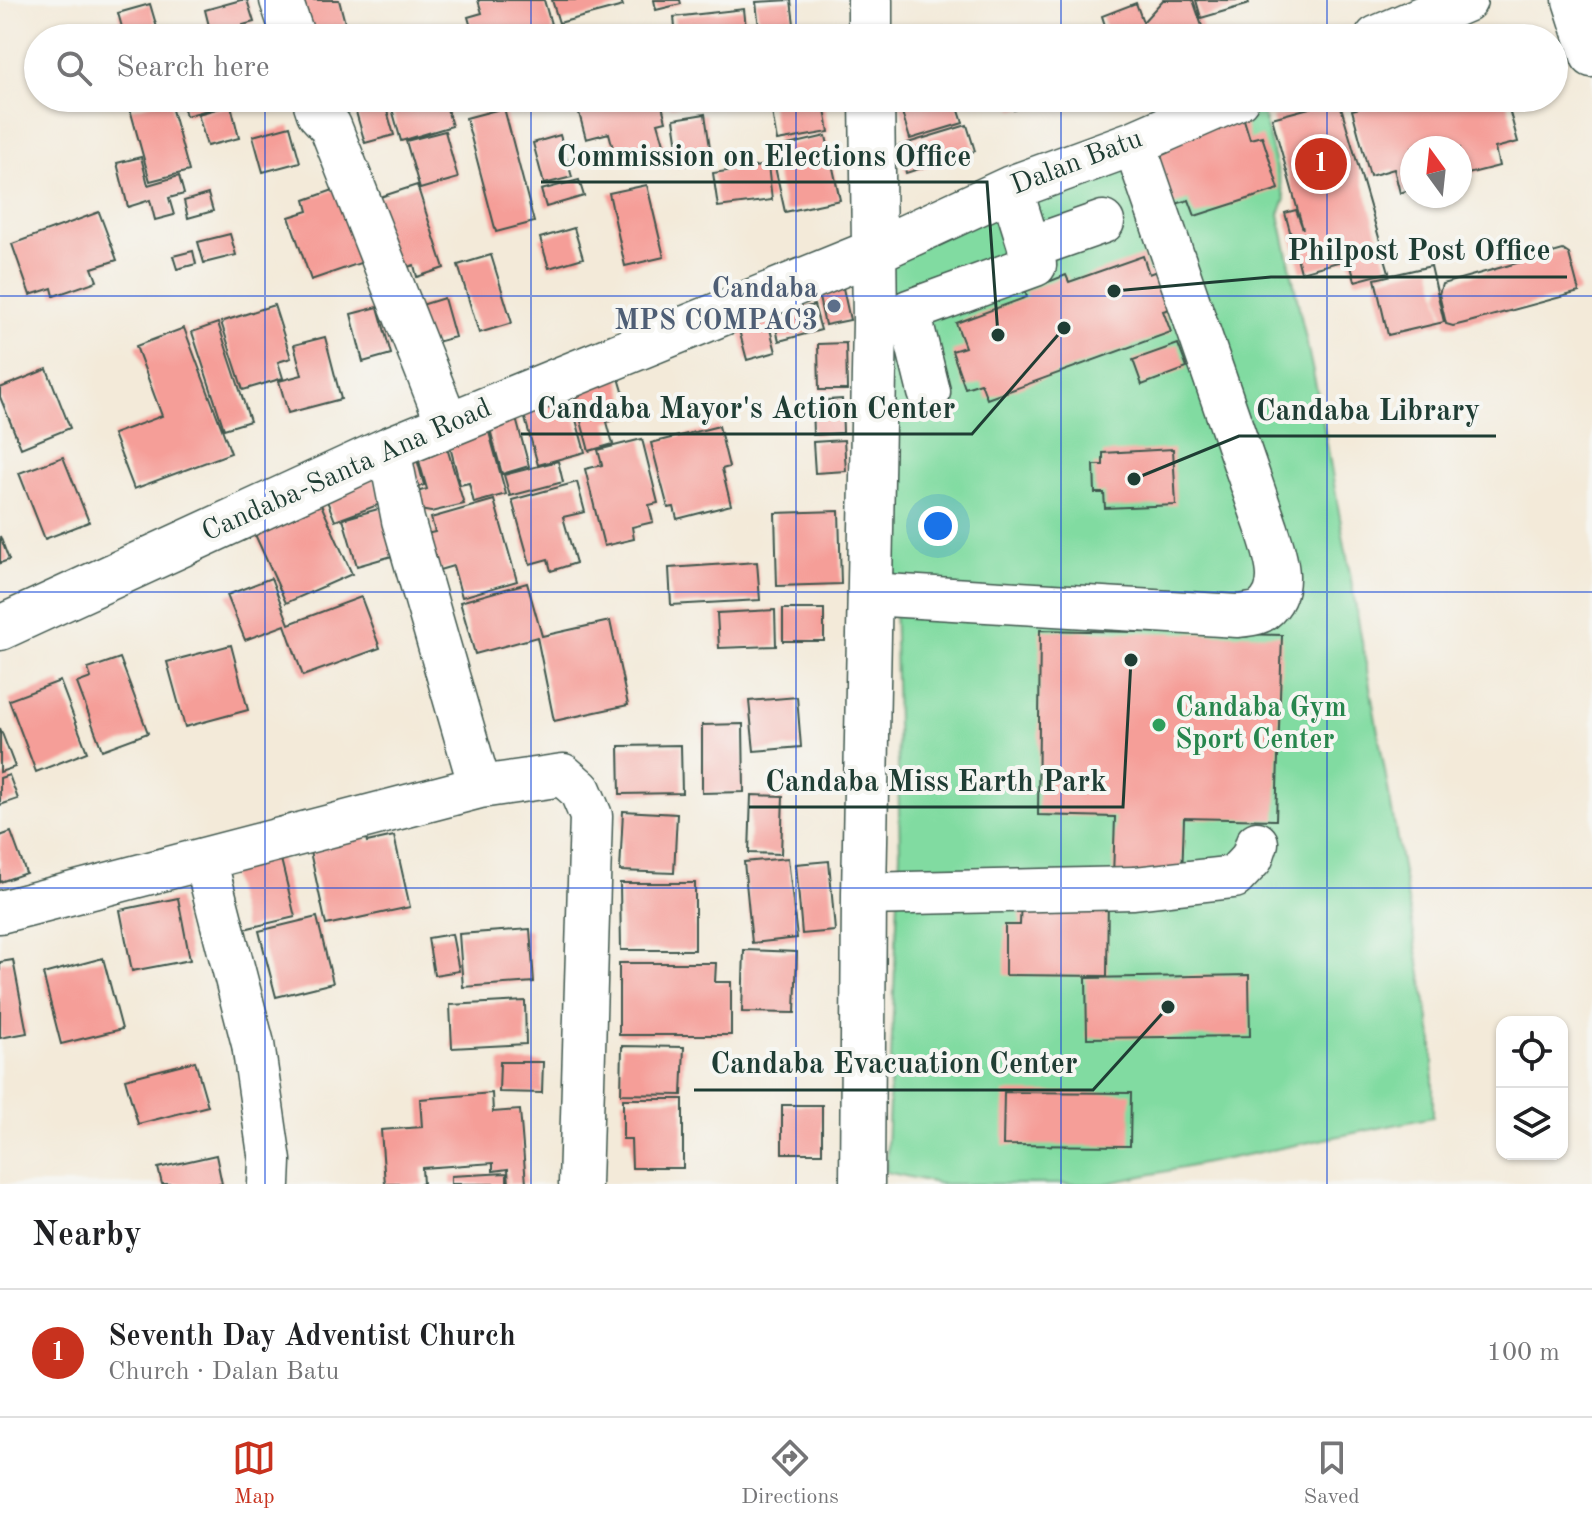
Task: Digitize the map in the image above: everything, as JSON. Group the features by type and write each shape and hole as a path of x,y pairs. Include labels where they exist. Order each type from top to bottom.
{"main road":[{"path":"870,0 870,24"},
{"path":"1409,24 1465,0"},
{"path":"862,1184 869,594 892,316 875,251 872,112"},
{"name":"Dalan Batu","path":"875,251 1011,188 1134,143 1205,112"},
{"name":"Candaba-Santa Ana Road","path":"0,628 389,449 875,251"}],"street":[{"path":"281,0 289,24"},
{"path":"1574,0 1592,56"},
{"path":"318,112 330,126 448,425"},
{"path":"869,594 1238,616 1262,611 1277,594 1279,568 1267,529 1134,143"},
{"path":"929,392 892,316 1035,265 1011,188"},
{"path":"1029,248 1103,222"},
{"path":"389,449 403,520 480,787"},
{"path":"0,912 480,787 563,775 580,790 591,816 580,1184"},
{"path":"864,894 1134,888 1234,877 1252,858 1257,843"},
{"path":"205,859 253,1044 270,1161 269,1184"}],"green space":[{"path":"1222,112 1263,112 1285,199 1279,214 1320,405 1433,1042 1433,1117 1104,1184 941,1184 886,1172 900,853 883,254"}],"building":[{"path":"247,0 254,22 208,24 205,10"},
{"path":"300,0 339,0 345,24 303,24"},
{"path":"478,0 544,0 551,24 470,24 468,17 482,13"},
{"path":"552,0 621,0 623,6 559,23"},
{"path":"654,0 680,0 681,4 656,10"},
{"path":"791,0 794,24 759,24 756,2"},
{"path":"1163,0 1193,0 1201,24 1105,24 1102,16 1136,3 1143,22"},
{"path":"1196,0 1248,0 1249,4 1201,18"},
{"path":"150,4 156,24 121,24 118,13"},
{"path":"744,9 746,24 675,24 674,17"},
{"path":"131,112 173,112 189,171 150,181"},
{"path":"233,112 239,138 207,146 198,114"},
{"path":"356,112 387,112 394,135 365,143"},
{"path":"393,112 448,112 452,126 401,141"},
{"path":"489,112 505,112 534,222 496,232 466,118"},
{"path":"579,112 664,112 666,121 658,123 665,147 616,160 609,133 586,139"},
{"path":"772,112 825,112 829,132 777,141"},
{"path":"902,112 959,112 963,123 910,139"},
{"path":"1294,112 1342,112 1389,272 1355,281 1349,259 1301,272 1285,213 1296,210 1303,229 1272,118"},
{"path":"1353,112 1510,112 1518,142 1495,148 1499,166 1472,173 1472,136 1400,136 1400,193 1394,169 1370,176"},
{"path":"1242,113 1250,139 1262,136 1279,189 1195,216 1189,200 1169,206 1149,143"},
{"path":"705,114 712,161 681,166 674,119"},
{"path":"967,125 975,151 906,173 898,146"},
{"path":"290,126 300,162 263,172 253,136"},
{"path":"445,131 458,178 420,189 406,141"},
{"path":"560,135 572,177 544,184 533,143"},
{"path":"826,136 840,200 785,212 771,149"},
{"path":"141,157 148,185 179,176 184,194 169,198 174,215 155,220 150,200 128,207 117,163"},
{"path":"768,165 772,200 718,207 713,173"},
{"path":"579,180 584,196 546,207 541,190"},
{"path":"417,185 444,268 417,277 414,265 395,271 371,200"},
{"path":"647,185 664,257 625,266 609,193"},
{"path":"336,189 366,261 311,280 289,217 308,211 305,200"},
{"path":"208,194 213,211 188,218 184,201"},
{"path":"99,212 117,260 92,268 97,281 54,296 52,288 30,295 12,244"},
{"path":"574,228 583,258 549,268 540,238"},
{"path":"230,234 236,255 204,263 198,242"},
{"path":"1563,250 1569,254 1579,292 1453,326 1446,324 1439,294 1442,284"},
{"path":"193,251 196,264 177,269 173,256"},
{"path":"491,255 512,323 479,333 458,265"},
{"path":"1143,256 1149,274 1159,270 1173,308 1163,311 1171,332 987,399 981,383 965,388 952,351 965,347 956,323 1027,297 1025,291 1066,275 1069,282"},
{"path":"1431,266 1444,322 1388,335 1375,279"},
{"name":"Candaba MPS COMPAC3","path":"843,288 850,320 825,325 818,293"},
{"path":"444,298 455,337 422,346 412,308"},
{"path":"274,305 291,358 278,362 283,378 243,390 221,322"},
{"path":"814,305 821,330 779,341 773,316"},
{"path":"378,307 391,354 363,362 351,314"},
{"path":"765,310 776,352 747,360 736,319"},
{"path":"218,323 250,421 224,429 192,332"},
{"path":"184,328 231,453 134,489 113,434 162,416 136,346"},
{"path":"325,337 341,399 288,413 279,381 302,375 294,345"},
{"path":"846,343 847,390 819,390 818,344"},
{"path":"1178,344 1187,368 1142,385 1133,360"},
{"path":"47,369 70,428 21,448 0,397 0,388"},
{"path":"617,371 630,415 607,422 613,444 589,451 571,384"},
{"path":"568,391 585,452 538,465 521,404"},
{"path":"842,399 843,433 813,435 812,401"},
{"path":"514,411 529,466 502,474 487,418"},
{"path":"487,425 506,494 474,503 469,483 460,485 447,435"},
{"path":"719,426 729,467 722,469 731,505 677,519 674,507 668,508 651,443"},
{"path":"444,438 464,504 431,512 414,509 410,494 427,489 415,447"},
{"path":"642,439 658,503 649,505 653,522 632,527 634,539 604,546 585,469 602,465 598,450"},
{"path":"844,440 846,471 815,473 813,442"},
{"path":"1173,449 1176,505 1105,508 1104,493 1095,493 1094,465 1103,465 1103,453"},
{"path":"415,452 424,485 406,491"},
{"path":"63,457 89,522 45,539 19,473"},
{"path":"558,461 563,482 510,496 504,475"},
{"path":"371,470 383,503 335,521 322,488"},
{"path":"577,482 585,512 563,517 576,563 551,571 548,559 530,564 512,500"},
{"path":"314,489 352,574 286,603 248,519"},
{"path":"494,500 517,581 462,597 453,566 436,571 426,534 435,532 431,518"},
{"path":"392,505 406,552 357,566 343,519"},
{"path":"839,511 841,584 777,586 775,513"},
{"path":"0,536 9,560 0,563"},
{"path":"757,562 760,600 671,605 669,568"},
{"path":"271,578 289,624 361,597 380,648 303,676 285,625 245,640 227,595"},
{"path":"527,583 542,636 610,621 628,705 554,721 537,637 475,654 460,602"},
{"path":"783,609 824,609 824,641 783,641"},
{"path":"775,610 776,646 719,648 717,613"},
{"name":"Candaba Gym Sport Center","path":"1040,630 1282,635 1276,820 1184,818 1182,878 1113,877 1115,817 1038,815"},
{"path":"231,645 248,710 185,727 167,662"},
{"path":"120,658 148,733 102,750 77,683 91,678 88,669"},
{"path":"60,681 87,752 36,772 9,700"},
{"path":"797,697 801,747 754,751 749,701"},
{"path":"743,724 744,792 702,793 702,725"},
{"path":"0,728 15,767 0,772"},
{"path":"681,745 682,793 620,794 619,746"},
{"path":"9,775 18,799 0,805 0,778"},
{"path":"751,795 783,796 781,854 749,853"},
{"path":"623,811 677,814 674,873 620,871"},
{"path":"363,825 367,842 394,836 410,907 326,925 307,838"},
{"path":"11,832 26,873 0,882 0,836"},
{"path":"279,851 295,917 244,929 228,863"},
{"path":"788,858 797,938 752,943 744,862"},
{"path":"829,861 835,931 802,934 796,864"},
{"path":"620,883 695,883 695,950 621,950"},
{"path":"1021,896 1108,897 1107,976 1005,975 1005,925 1020,925"},
{"path":"178,898 190,960 132,971 120,910"},
{"path":"317,917 333,983 276,997 259,931"},
{"path":"530,929 534,982 463,987 459,934"},
{"path":"452,934 459,971 434,975 428,938"},
{"path":"744,950 797,952 795,1013 742,1012"},
{"path":"103,958 122,1029 61,1044 43,974"},
{"path":"13,960 27,1033 0,1038 0,962"},
{"path":"619,963 716,963 715,982 731,982 731,1035 619,1035"},
{"path":"1249,975 1250,1036 1087,1038 1086,978"},
{"path":"525,1001 526,1044 452,1048 450,1005"},
{"path":"622,1046 684,1047 682,1095 621,1094"},
{"path":"195,1061 208,1106 138,1124 125,1079"},
{"path":"500,1062 543,1062 542,1093 499,1092"},
{"path":"1004,1092 1131,1093 1130,1146 1003,1145"},
{"path":"492,1093 493,1112 520,1110 526,1183 509,1184 508,1169 493,1171 493,1163 422,1168 423,1184 385,1184 381,1130 422,1127 420,1099"},
{"path":"623,1099 683,1099 683,1168 632,1168 631,1139 623,1139"},
{"path":"782,1105 822,1105 822,1153 782,1153"},
{"path":"216,1155 222,1184 162,1184 158,1168"},
{"path":"507,1173 507,1184 451,1184 451,1176"}],"place":[{"name":"Seventh Day Adventist Church","path":"1321,164"},
{"name":"Philpost Post Office","path":"1114,291"},
{"name":"Candaba MPS COMPAC3","path":"834,306"},
{"name":"Candaba Mayor's Action Center","path":"1064,328"},
{"name":"Commission on Elections Office","path":"998,335"},
{"name":"Candaba Library","path":"1134,479"},
{"name":"Candaba Miss Earth Park","path":"1131,660"},
{"name":"Candaba Gym Sport Center","path":"1159,725"},
{"name":"Candaba Evacuation Center","path":"1168,1007"}]}
